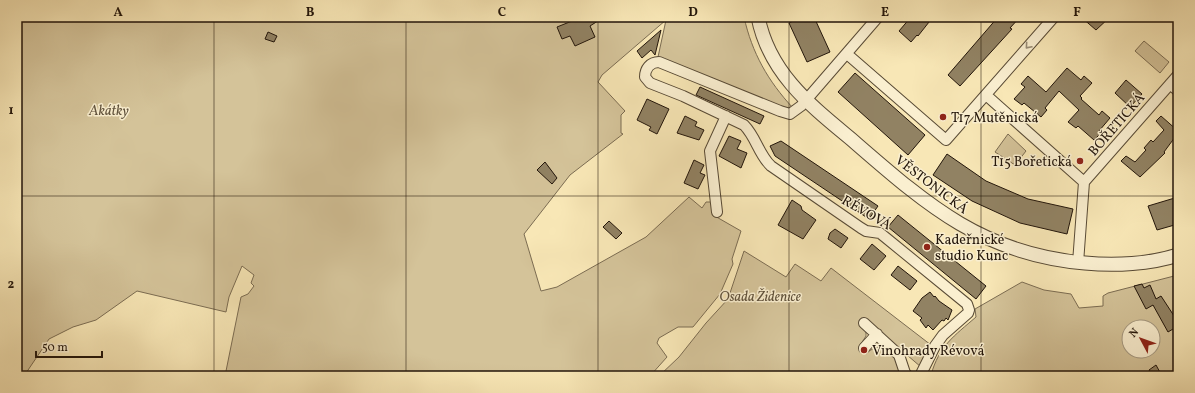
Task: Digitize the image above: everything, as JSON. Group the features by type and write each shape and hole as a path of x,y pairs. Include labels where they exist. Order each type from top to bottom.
{"street":[{"name":"VĚSTONICKÁ","path":"758,17 766,43 788,82 806,101 918,196 948,219 976,234 1012,249 1038,256 1078,263 1116,264 1178,255"},
{"path":"806,101 878,17"},
{"path":"847,54 946,140 1054,17"},
{"name":"RÉVOVÁ","path":"806,101 797,110 786,114 667,64 656,62 649,65 645,74 647,81 650,83 683,96 744,125 751,132 764,158 771,166 861,228 866,231 880,233 967,304 970,310 943,335 935,346 920,376"},
{"name":"BOŘETICKÁ","path":"1084,182 1178,75"},
{"path":"1170,84 1178,91"},
{"path":"986,95 1084,182 1078,263"},
{"path":"717,212 710,151 726,116"},
{"path":"864,323 899,355 905,373 908,376"},
{"path":"864,348 877,334"}],"green space":[{"name":"Akátky","path":"17,17 744,17 747,30 762,66 784,98 793,108 787,111 775,104 658,57 666,20 602,75 598,82 625,111 621,115 621,133 623,134 570,175 524,234 541,291 557,287 646,237 689,197 702,208 706,202 711,202 713,215 741,231 732,259 733,264 720,294 693,327 678,327 659,338 657,343 667,357 650,376 225,376 241,297 248,294 254,286 251,283 254,275 242,266 229,297 226,312 137,291 96,320 73,327 49,339 24,376 17,376"},
{"path":"1144,41 1169,62 1160,73 1135,51"},
{"path":"1008,134 1026,151 1015,165 995,152"},
{"name":"Osada Židenice","path":"744,251 786,277 795,264 821,281 831,268 931,345 921,367 866,320 866,336 859,347 866,354 870,350 879,347 883,347 890,351 898,364 901,376 659,376 679,357 706,323 728,299"},
{"path":"1178,275 1178,376 928,376 931,375 938,356 948,342 976,317 975,309 1022,282 1044,290 1071,294 1079,308 1103,306 1103,296 1108,293"}],"building":[{"path":"582,17 604,17 590,26 595,37 575,46 570,36 562,39 557,27"},
{"path":"801,17 814,17 830,52 807,62 789,23"},
{"path":"911,17 933,17 918,36 917,35 911,42 899,31"},
{"path":"998,17 1020,17 1010,28 1012,29 960,86 948,75"},
{"path":"1081,17 1110,17 1096,30"},
{"path":"661,30 655,55 651,50 642,58 637,51"},
{"path":"268,32 277,36 274,42 265,39"},
{"path":"1067,68 1081,80 1084,76 1092,83 1080,96 1082,98 1081,99 1099,115 1102,111 1110,118 1099,131 1101,133 1094,140 1078,126 1076,128 1068,122 1079,110 1059,91 1045,108 1047,110 1041,117 1024,103 1022,105 1014,99 1025,87 1021,84 1028,76 1046,92"},
{"path":"855,73 925,135 908,155 838,92"},
{"path":"1126,80 1142,94 1130,107 1115,93"},
{"path":"700,87 764,116 760,124 696,95"},
{"path":"647,99 669,109 657,134 649,130 651,127 637,120"},
{"path":"685,116 697,122 695,126 704,130 699,140 677,133"},
{"path":"1161,116 1178,131 1178,133 1164,152 1165,153 1140,177 1121,161 1126,156 1135,162 1146,150 1144,148 1151,140 1153,142 1164,130 1156,121"},
{"path":"729,136 741,141 737,149 747,153 741,168 719,156"},
{"path":"781,141 878,206 869,219 775,156 770,146"},
{"path":"947,154 986,181 1028,199 1073,209 1067,234 1020,223 972,201 933,175"},
{"path":"694,160 704,165 700,173 705,175 698,189 684,183"},
{"path":"545,162 557,178 552,184 537,170"},
{"path":"1178,197 1178,224 1157,230 1148,206"},
{"path":"792,200 801,206 802,210 816,220 803,239 778,225"},
{"path":"898,215 986,286 976,299 888,227"},
{"path":"609,221 622,233 616,239 603,227"},
{"path":"835,229 848,238 841,248 828,239 830,233"},
{"path":"872,244 886,256 874,270 860,259"},
{"path":"898,266 917,281 910,290 891,275"},
{"path":"1142,284 1144,288 1150,285 1156,299 1161,296 1178,322 1178,326 1168,332 1153,305 1146,309 1134,286"},
{"path":"930,292 934,297 935,296 939,301 952,310 948,320 946,318 944,321 942,320 933,330 928,325 926,328 920,320 922,318 913,311 922,298"},
{"path":"1156,365 1162,376 1152,376 1149,370"}],"place":[{"name":"T17 Mutěnická","path":"943,117"},
{"name":"T15 Bořetická","path":"1080,161"},
{"name":"Kadeřnické studio Kunc","path":"927,247"},
{"name":"Vinohrady Révová","path":"864,350"}]}
